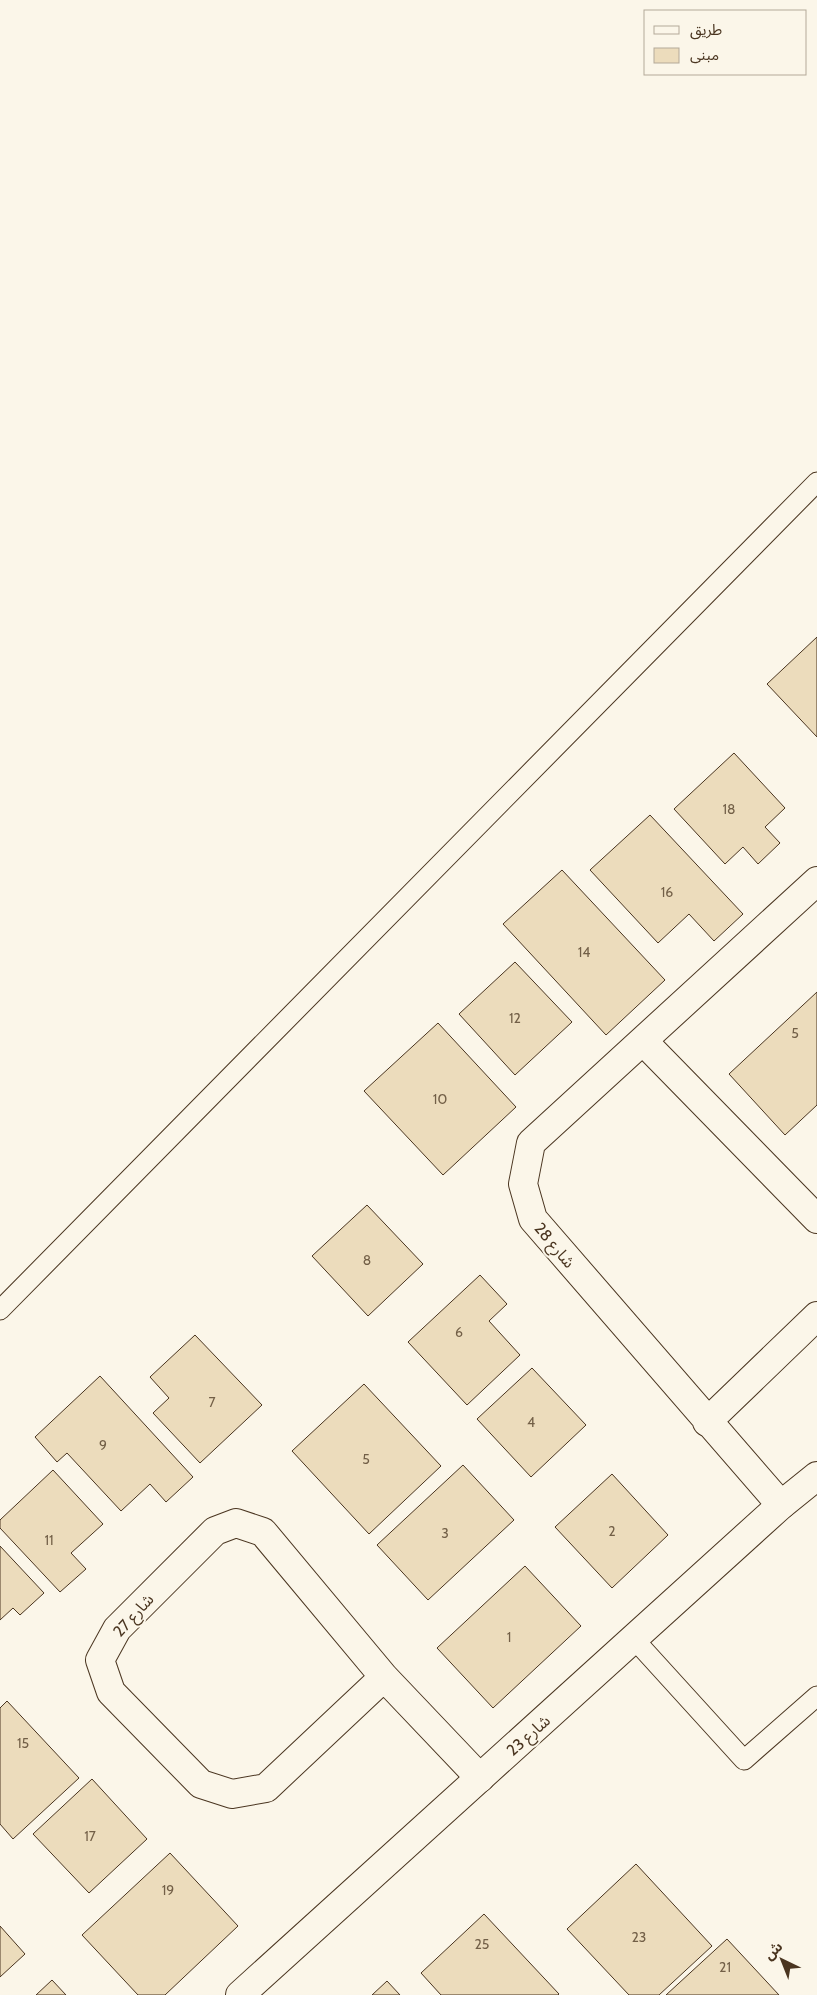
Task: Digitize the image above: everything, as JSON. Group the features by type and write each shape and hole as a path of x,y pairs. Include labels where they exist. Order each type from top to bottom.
{"street":[{"name":"شارع 28","path":"781,1505 533,1220 523,1184 531,1143 817,881"},
{"path":"643,1041 817,1219"},
{"path":"708,1422 817,1316"},
{"name":"شارع 23","path":"240,1995 781,1505 817,1476"},
{"name":"شارع 27","path":"384,1677 266,1788 232,1794 201,1784 111,1692 100,1660 117,1629 215,1531 236,1523 263,1532 384,1677 480,1778"}],"lane":[{"path":"0,1310 817,482"},
{"path":"634,1639 744,1760 817,1696"}],"building":[{"path":"817,637 817,737 767,684"},
{"path":"734,753 785,808 765,827 780,843 758,864 743,847 725,864 674,809"},
{"path":"650,815 743,914 714,941 689,914 658,943 590,870"},
{"path":"562,870 665,980 606,1035 503,924"},
{"path":"515,962 572,1022 515,1075 459,1014"},
{"path":"817,992 817,1105 785,1135 729,1074"},
{"path":"438,1023 516,1107 443,1175 364,1091"},
{"path":"367,1205 423,1264 368,1316 312,1256"},
{"path":"480,1275 507,1304 489,1321 520,1355 467,1405 408,1342"},
{"path":"195,1335 262,1405 200,1463 153,1413 169,1398 150,1377"},
{"path":"532,1368 586,1425 531,1477 477,1419"},
{"path":"100,1376 193,1477 166,1502 150,1484 121,1511 67,1453 57,1462 35,1437"},
{"path":"364,1384 441,1466 369,1534 292,1451"},
{"path":"463,1465 514,1520 428,1600 377,1545"},
{"path":"53,1470 103,1524 71,1553 86,1569 60,1592 0,1528 0,1520"},
{"path":"612,1474 668,1535 612,1588 555,1527"},
{"path":"0,1546 44,1593 20,1615 13,1608 0,1620"},
{"path":"525,1566 581,1626 493,1708 437,1648"},
{"path":"7,1701 79,1778 13,1839 0,1824 0,1708"},
{"path":"92,1779 147,1839 89,1893 33,1834"},
{"path":"170,1853 238,1926 165,1995 138,1995 82,1935"},
{"path":"636,1864 712,1946 659,1995 629,1995 567,1929"},
{"path":"484,1914 558,1995 441,1995 421,1973"},
{"path":"0,1926 25,1954 0,1977"},
{"path":"727,1939 779,1995 666,1995"},
{"path":"52,1980 66,1995 36,1995"},
{"path":"387,1981 400,1995 372,1995"}]}
